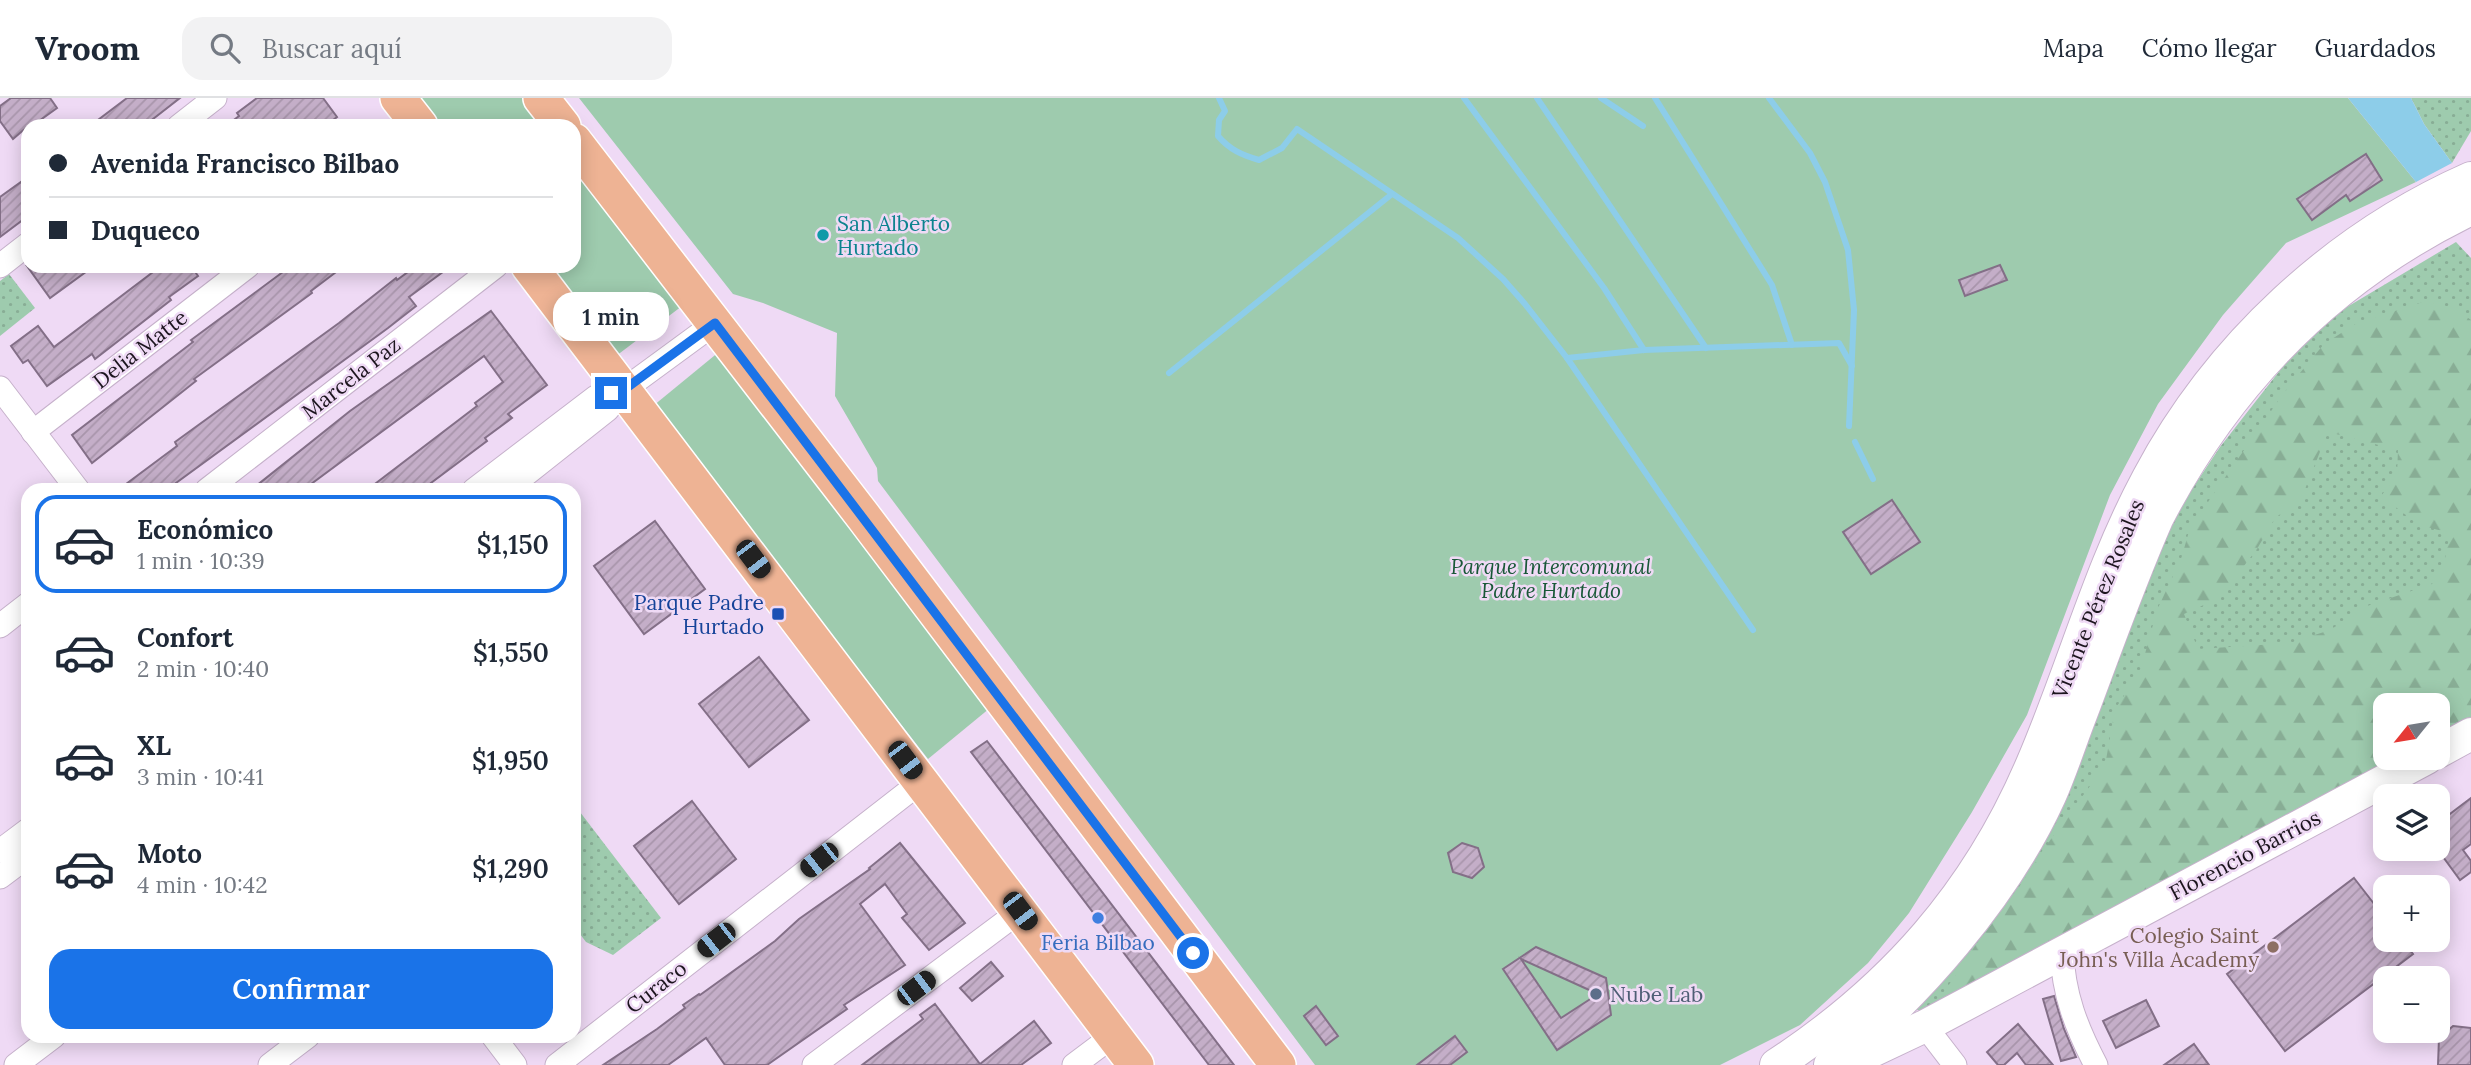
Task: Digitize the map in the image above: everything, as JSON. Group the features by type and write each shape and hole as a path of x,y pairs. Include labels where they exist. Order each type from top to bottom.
{"main road":[{"path":"398,98 414,119"},
{"path":"541,98 558,119"},
{"path":"581,150 1278,1065"},
{"name":"Vicente Pérez Rosales","path":"1776,1065 1826,1031 1885,981 1936,925 1982,859 2003,825 2032,765 2084,623 2133,507 2167,445 2207,387 2253,333 2305,283 2361,240 2429,214 2470,189"},
{"name":"Vicente Pérez Rosales","path":"1830,1065 1876,1027 1916,987 1974,917 2021,850 2060,772 2157,519 2176,481 2218,417 2275,349 2326,300 2386,256 2429,214"},
{"path":"534,273 1136,1065"},
{"path":"2450,745 2471,734"},
{"name":"Florencio Barrios","path":"1840,1065 1876,1051 1925,1026 2404,770"}],"street":[{"path":"188,119 215,98"},
{"path":"0,266 21,250"},
{"name":"Delia Matte","path":"33,432 239,273"},
{"name":"Marcela Paz","path":"216,483 487,273"},
{"path":"515,483 607,410 625,389 715,323"},
{"path":"483,483 596,397 625,389"},
{"path":"2,396 73,483"},
{"path":"0,626 21,610"},
{"name":"Curaco","path":"557,1065 922,781"},
{"path":"0,851 21,835"},
{"path":"0,877 21,861"},
{"path":"814,1065 1020,911"},
{"path":"2062,952 2069,1002 2078,1031 2096,1065"},
{"path":"1925,1026 1955,1065"},
{"path":"1074,1065 1114,1035"},
{"path":"16,1065 45,1043"},
{"path":"270,1065 299,1043"},
{"path":"498,1043 515,1065"}],"green space":[{"path":"416,98 527,98 544,119 432,119"},
{"name":"Parque Intercomunal Padre Hurtado","path":"579,98 2348,98 2416,182 2286,243 2223,315 2158,404 2110,495 2027,715 1972,812 1909,913 1868,963 1800,1025 1720,1065 1315,1065 878,481 877,468 835,396 837,333 763,303 733,294"},
{"path":"2411,98 2471,98 2471,131 2452,163 2424,124"},
{"path":"581,167 686,303 616,356 551,273 581,273"},
{"path":"2456,242 2471,258 2471,724 2450,712 2450,693 2373,693 2373,765 1932,1010 1915,1010 2164,531 2220,447 2292,355 2342,310"},
{"path":"9,274 35,308 0,336 0,281"},
{"path":"2426,301 2456,309 2471,320 2471,722 2450,733 2450,693 2373,693 2373,770 2382,770 1932,1010 2106,760 2115,709 2140,672 2157,610 2181,559 2190,528 2285,391 2324,344 2357,323","holes":["2328,432 2398,450 2397,475 2381,496 2419,525 2450,533 2444,564 2432,584 2367,606 2330,630 2290,643 2198,649 2184,614 2219,598 2257,549 2275,518 2301,499"]},
{"path":"720,351 990,708 928,759 653,406"},
{"path":"581,813 661,918 613,955 586,942 581,935"}],"water":[{"path":"2348,98 2411,98 2424,124 2452,163 2416,182"}],"building":[{"path":"11,98 50,98 57,108 42,119 21,119 21,132 13,139 0,121 0,106"},
{"path":"127,98 180,98 153,119 99,119"},
{"path":"257,98 323,98 337,117 235,119 239,116 237,113"},
{"path":"2366,154 2382,180 2350,201 2346,195 2312,220 2297,199"},
{"path":"21,182 21,221 0,237 0,197"},
{"path":"2000,265 2007,280 1965,296 1959,280"},
{"path":"32,273 84,273 50,298"},
{"path":"152,273 196,273 198,276 95,359 92,354 47,386 28,360 23,363 11,346 38,326 54,347"},
{"path":"282,273 335,273 311,291 312,293 194,379 196,381 92,463 72,435 193,342 191,340"},
{"path":"406,273 442,273 409,297 416,306 176,483 127,483 177,446 175,442 339,323 396,278 397,280"},
{"path":"491,311 547,385 508,414 512,418 485,438 487,441 431,483 376,483 477,406 475,403 503,382 484,356 312,483 260,483 350,411"},
{"path":"1892,500 1920,542 1871,574 1843,532"},
{"path":"655,521 705,589 644,634 594,566"},
{"path":"759,657 809,720 749,767 699,704"},
{"path":"987,741 1234,1065 1209,1065 971,752"},
{"path":"2471,798 2471,844 2463,850 2471,861 2471,872 2460,880 2446,861 2450,861 2450,814"},
{"path":"692,801 736,859 679,904 634,846"},
{"path":"900,843 965,923 929,950 902,918 907,914 885,884 860,904 905,965 844,1005 847,1009 767,1065 725,1065 706,1038 668,1065 603,1065 657,1029 685,1008 683,1005 775,941 799,919 870,869"},
{"path":"1462,843 1478,848 1484,867 1472,878 1453,872 1448,853"},
{"path":"2354,878 2373,903 2373,952 2413,954 2397,966 2373,966 2373,984 2285,1051 2227,974"},
{"name":"Nube Lab","path":"1536,947 1606,978 1611,1015 1557,1050 1503,969","holes":["1521,959 1598,994 1561,1018"]},
{"path":"991,962 1003,976 972,1001 960,988"},
{"path":"2054,996 2076,1057 2061,1061 2043,999"},
{"path":"2146,1000 2159,1026 2116,1048 2103,1021"},
{"path":"935,1004 980,1064 1034,1021 1051,1043 1021,1065 862,1065 923,1019 920,1015"},
{"path":"1316,1006 1338,1036 1326,1045 1304,1016"},
{"path":"2018,1024 2053,1065 2026,1065 2017,1053 2004,1065 1998,1065 1987,1052"},
{"path":"2453,1026 2471,1028 2471,1065 2438,1065 2439,1043 2450,1043 2450,1029"},
{"path":"1455,1036 1467,1052 1450,1065 1417,1065"},
{"path":"2194,1044 2209,1065 2164,1065"}],"waterway":[{"path":"1219,98 1225,111 1219,120 1218,136 1232,148 1259,160 1282,148 1297,129 1458,238 1503,279 1567,358 1753,630"},
{"path":"1464,98 1604,288 1644,350"},
{"path":"1537,98 1706,348"},
{"path":"1601,98 1643,126"},
{"path":"1655,98 1772,285 1792,345"},
{"path":"1769,98 1810,153 1825,182 1848,250 1854,310 1849,426"},
{"path":"1169,373 1392,194"},
{"path":"1567,358 1644,350 1839,343 1852,366"},
{"path":"1855,442 1873,479"}],"place":[{"name":"San Alberto Hurtado","path":"823,235"},
{"name":"Parque Padre Hurtado","path":"778,614"},
{"name":"Feria Bilbao","path":"1098,918"},
{"name":"Colegio Saint John's Villa Academy","path":"2273,947"},
{"name":"Nube Lab","path":"1596,994"}],"route":[{"path":"611,393 625,389 715,323 1193,953"}]}
